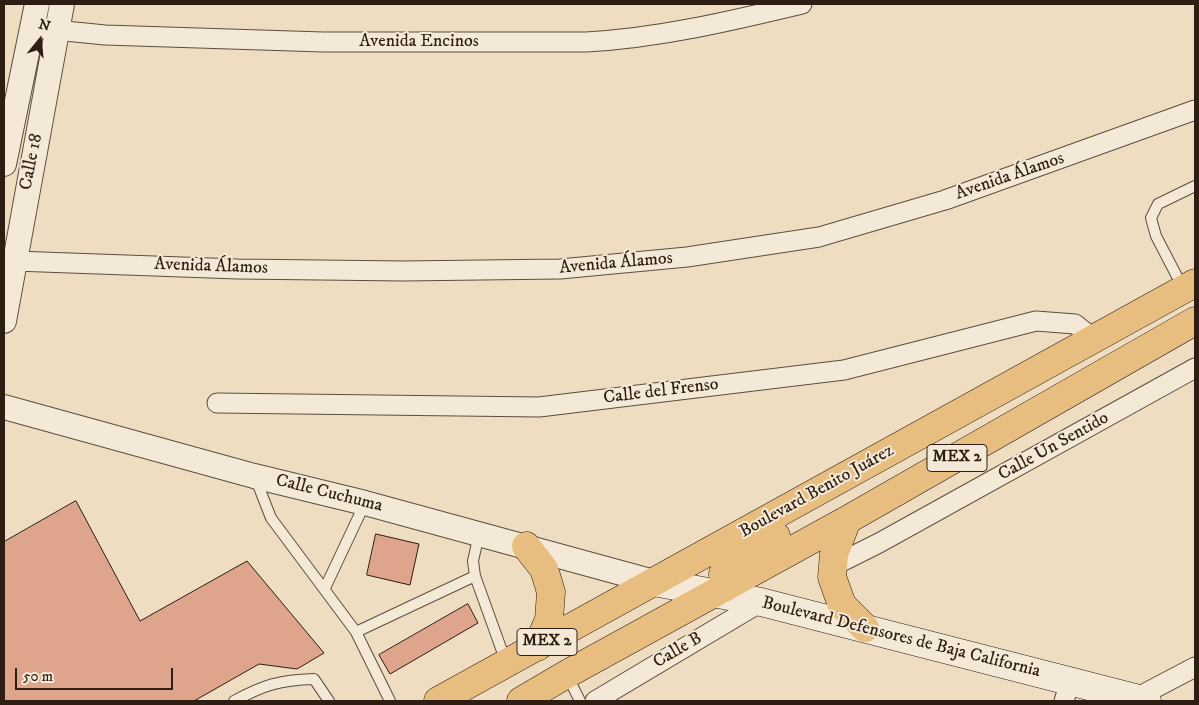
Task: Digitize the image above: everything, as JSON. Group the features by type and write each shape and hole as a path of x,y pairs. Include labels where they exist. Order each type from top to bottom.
{"main road":[{"name":"Boulevard Benito Juárez","path":"438,701 1190,286"},
{"name":"MEX 2","path":"521,701 847,520 1195,321"},
{"path":"720,590 727,565 801,522 810,512 826,487"},
{"path":"847,520 834,554 832,577 842,605 865,628"},
{"path":"526,546 544,569 551,592 549,620 537,648"},
{"name":"Boulevard Defensores de Baja California","path":"654,582 720,590 865,628 1067,691 1141,700"}],"street":[{"name":"Calle 18","path":"4,164 37,4"},
{"name":"Calle 18","path":"4,321 62,4"},
{"name":"Avenida Encinos","path":"32,27 105,35 323,42 586,42 622,40 665,33 802,4"},
{"name":"Avenida Álamos","path":"14,260 238,269 403,271 560,269 687,257 819,237 945,200 1195,110"},
{"name":"Calle del Frenso","path":"217,403 539,407 844,370 1036,321 1075,324 1094,339"},
{"name":"Calle Un Sentido","path":"833,566 879,543 1195,368"},
{"name":"Calle Cuchuma","path":"4,407 254,476 365,503 654,582"},
{"name":"Calle B","path":"595,701 761,602"},
{"path":"1141,700 1195,667"}],"lane":[{"path":"1190,286 1156,236 1151,218 1158,204 1195,186"},
{"path":"254,476 271,518 356,632 390,701"},
{"path":"325,588 365,503"},
{"path":"479,534 473,561 475,576 507,664"},
{"path":"356,632 475,576"},
{"path":"567,674 580,701"},
{"path":"234,701 259,688 287,679 314,679 329,701"}],"building":[{"path":"76,501 140,621 247,561 324,653 297,669 259,664 194,701 4,701 4,542"},
{"path":"376,534 419,544 410,585 367,575"},
{"path":"468,604 478,623 390,674 379,655"}]}
